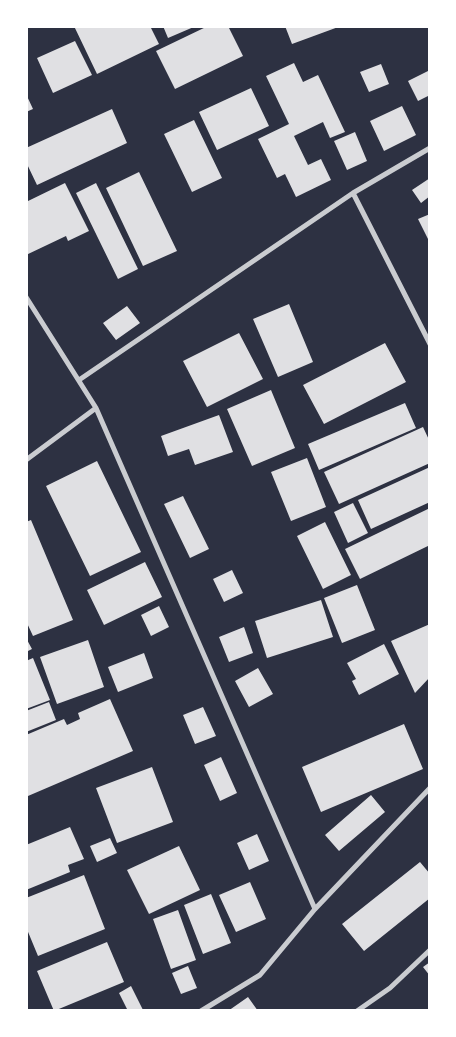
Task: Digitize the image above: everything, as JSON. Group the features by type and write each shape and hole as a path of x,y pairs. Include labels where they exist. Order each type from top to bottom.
{"street":[{"path":"79,380 353,193 430,148"},
{"path":"353,193 430,344"},
{"path":"26,298 96,408 315,909"},
{"path":"26,460 96,408"},
{"path":"200,1011 260,975 315,909 430,788"},
{"path":"357,1011 390,988 430,950"}],"building":[{"path":"74,26 150,26 159,44 97,74"},
{"path":"163,26 196,26 168,38"},
{"path":"208,26 228,26 243,56 175,89 156,51"},
{"path":"285,26 341,26 292,44"},
{"path":"75,41 92,75 53,93 37,58"},
{"path":"294,63 303,82 318,75 345,132 330,138 323,122 294,136 308,165 321,159 331,180 296,197 285,174 277,178 258,139 289,124 266,76"},
{"path":"381,64 389,84 369,92 360,72"},
{"path":"430,70 430,95 418,101 408,81"},
{"path":"251,88 269,126 217,150 199,112"},
{"path":"26,94 33,109 26,112"},
{"path":"402,106 416,135 384,151 370,121"},
{"path":"112,109 127,143 37,185 26,162 26,148"},
{"path":"194,120 222,178 192,192 164,134"},
{"path":"355,132 367,161 347,170 334,141"},
{"path":"139,172 177,251 143,266 106,188"},
{"path":"430,178 430,196 421,203 412,190"},
{"path":"65,183 89,231 68,241 66,236 26,255 26,202"},
{"path":"96,183 138,269 118,279 76,193"},
{"path":"430,214 430,243 418,219"},
{"path":"289,304 313,362 278,377 253,319"},
{"path":"127,306 140,323 116,340 103,323"},
{"path":"239,333 263,379 207,407 183,361"},
{"path":"385,343 406,382 324,424 303,385"},
{"path":"271,390 295,448 252,466 227,409"},
{"path":"405,403 416,428 319,470 308,444"},
{"path":"219,415 233,452 195,465 189,449 168,456 161,436"},
{"path":"423,427 430,442 430,463 339,504 324,472"},
{"path":"307,458 326,507 291,521 271,472"},
{"path":"97,461 141,552 90,576 46,486"},
{"path":"430,467 430,502 371,529 358,500"},
{"path":"183,496 209,549 190,558 164,504"},
{"path":"353,503 368,533 348,543 334,512"},
{"path":"430,508 430,545 360,579 345,549"},
{"path":"31,520 73,620 33,636 26,621 26,522"},
{"path":"325,522 351,575 323,589 297,536"},
{"path":"145,562 162,597 104,625 87,590"},
{"path":"232,570 243,593 224,602 213,579"},
{"path":"357,585 375,630 342,643 324,598"},
{"path":"321,600 333,637 267,658 255,621"},
{"path":"159,606 169,627 151,636 141,615"},
{"path":"430,624 430,677 415,693 391,641"},
{"path":"244,627 253,653 229,662 219,637"},
{"path":"26,638 32,649 26,652"},
{"path":"88,640 104,687 57,704 40,657"},
{"path":"384,644 399,674 359,695 352,681 356,679 347,663"},
{"path":"144,653 153,678 118,692 108,667"},
{"path":"33,658 50,700 26,709 26,661"},
{"path":"258,668 273,694 249,707 235,681"},
{"path":"110,699 133,751 28,796 26,792 26,735 64,719 67,725 80,719 78,713"},
{"path":"49,702 56,720 26,732 26,711"},
{"path":"203,707 216,736 195,744 183,715"},
{"path":"404,724 423,769 321,812 302,767"},
{"path":"221,757 237,793 220,801 204,765"},
{"path":"152,767 173,822 117,843 96,788"},
{"path":"371,795 385,812 339,851 325,835"},
{"path":"70,827 84,859 68,865 70,872 26,890 26,845"},
{"path":"257,834 269,861 249,870 237,843"},
{"path":"110,838 117,853 97,862 90,846"},
{"path":"179,846 200,890 149,914 127,870"},
{"path":"420,862 430,874 430,898 364,951 342,924"},
{"path":"84,875 105,929 38,956 26,927 26,898"},
{"path":"250,882 266,919 236,932 219,895"},
{"path":"211,894 231,943 203,954 184,905"},
{"path":"178,910 196,960 171,969 153,919"},
{"path":"107,942 124,982 54,1011 37,971"},
{"path":"430,962 430,976 423,967"},
{"path":"188,966 197,988 181,994 172,973"},
{"path":"131,986 143,1010 141,1011 128,1011 119,993"},
{"path":"248,997 258,1011 228,1011"}]}
